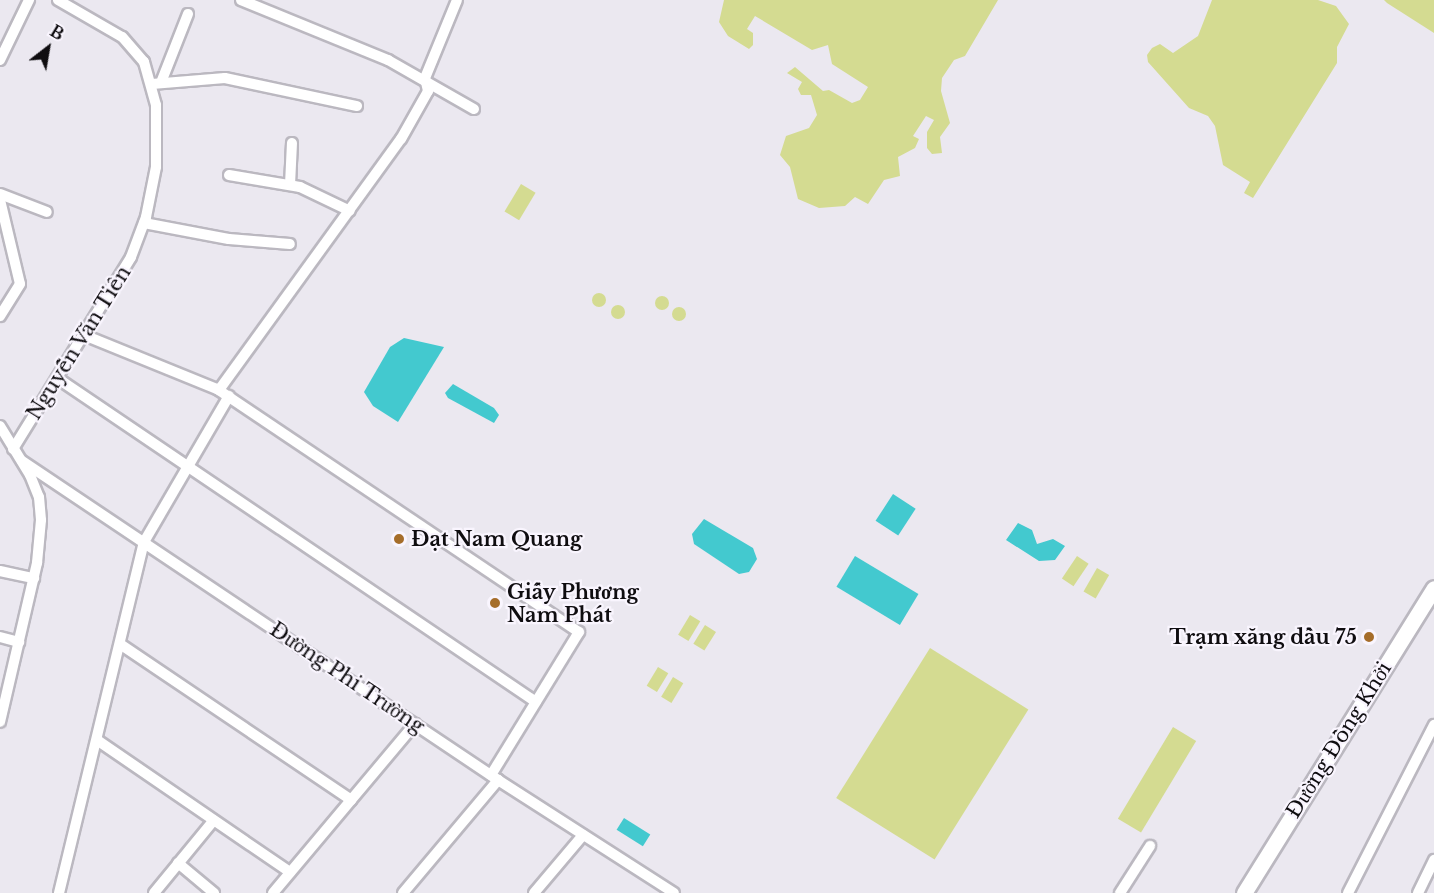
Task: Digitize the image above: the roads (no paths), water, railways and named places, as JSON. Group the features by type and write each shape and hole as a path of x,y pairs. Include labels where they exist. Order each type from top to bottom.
{"main road":[{"name":"Đường Đồng Khởi","path":"1244,893 1434,588"}],"street":[{"path":"0,60 28,0"},
{"name":"Nguyễn Văn Tiên","path":"13,449 129,262 144,223 157,151 157,82 144,62 128,42 58,0"},
{"path":"242,0 425,78 474,109"},
{"path":"219,390 401,139 428,91 425,78 457,0"},
{"path":"188,14 157,82 225,78 357,106"},
{"path":"290,185 292,143"},
{"path":"229,176 290,185 350,211"},
{"path":"0,194 47,212"},
{"path":"0,200 20,284 0,316"},
{"path":"144,223 229,239 290,244"},
{"path":"84,336 219,390 579,632 536,702 494,778 403,893"},
{"path":"57,378 536,702"},
{"path":"59,893 144,542 229,396"},
{"path":"0,426 22,462 41,507 34,578 2,702 0,722"},
{"name":"Đường Phi Trường","path":"22,462 494,778 674,893"},
{"path":"0,571 34,578"},
{"path":"0,637 19,642"},
{"path":"120,644 351,800"},
{"path":"273,893 415,724"},
{"path":"1348,893 1434,725"},
{"path":"97,740 290,872"},
{"path":"154,893 214,820"},
{"path":"534,893 583,835"},
{"path":"1120,893 1150,846"},
{"path":"1418,893 1434,861"},
{"path":"178,863 214,893"}],"water":[{"path":"404,338 444,347 398,422 373,406 364,392 390,347"},
{"path":"453,384 494,408 499,415 494,423 448,398 445,393"},
{"path":"893,494 916,509 898,536 876,521"},
{"path":"704,519 753,548 757,559 749,572 739,574 694,544 692,534"},
{"path":"1018,523 1032,530 1037,544 1053,539 1065,546 1055,560 1039,561 1006,540"},
{"path":"855,556 918,594 900,625 836,587"},
{"path":"624,818 650,834 643,846 617,830"}],"place":[{"name":"Đạt Nam Quang","path":"399,539"},
{"name":"Giấy Phương Nam Phát","path":"495,603"},
{"name":"Trạm xăng dầu 75","path":"1369,637"}]}
